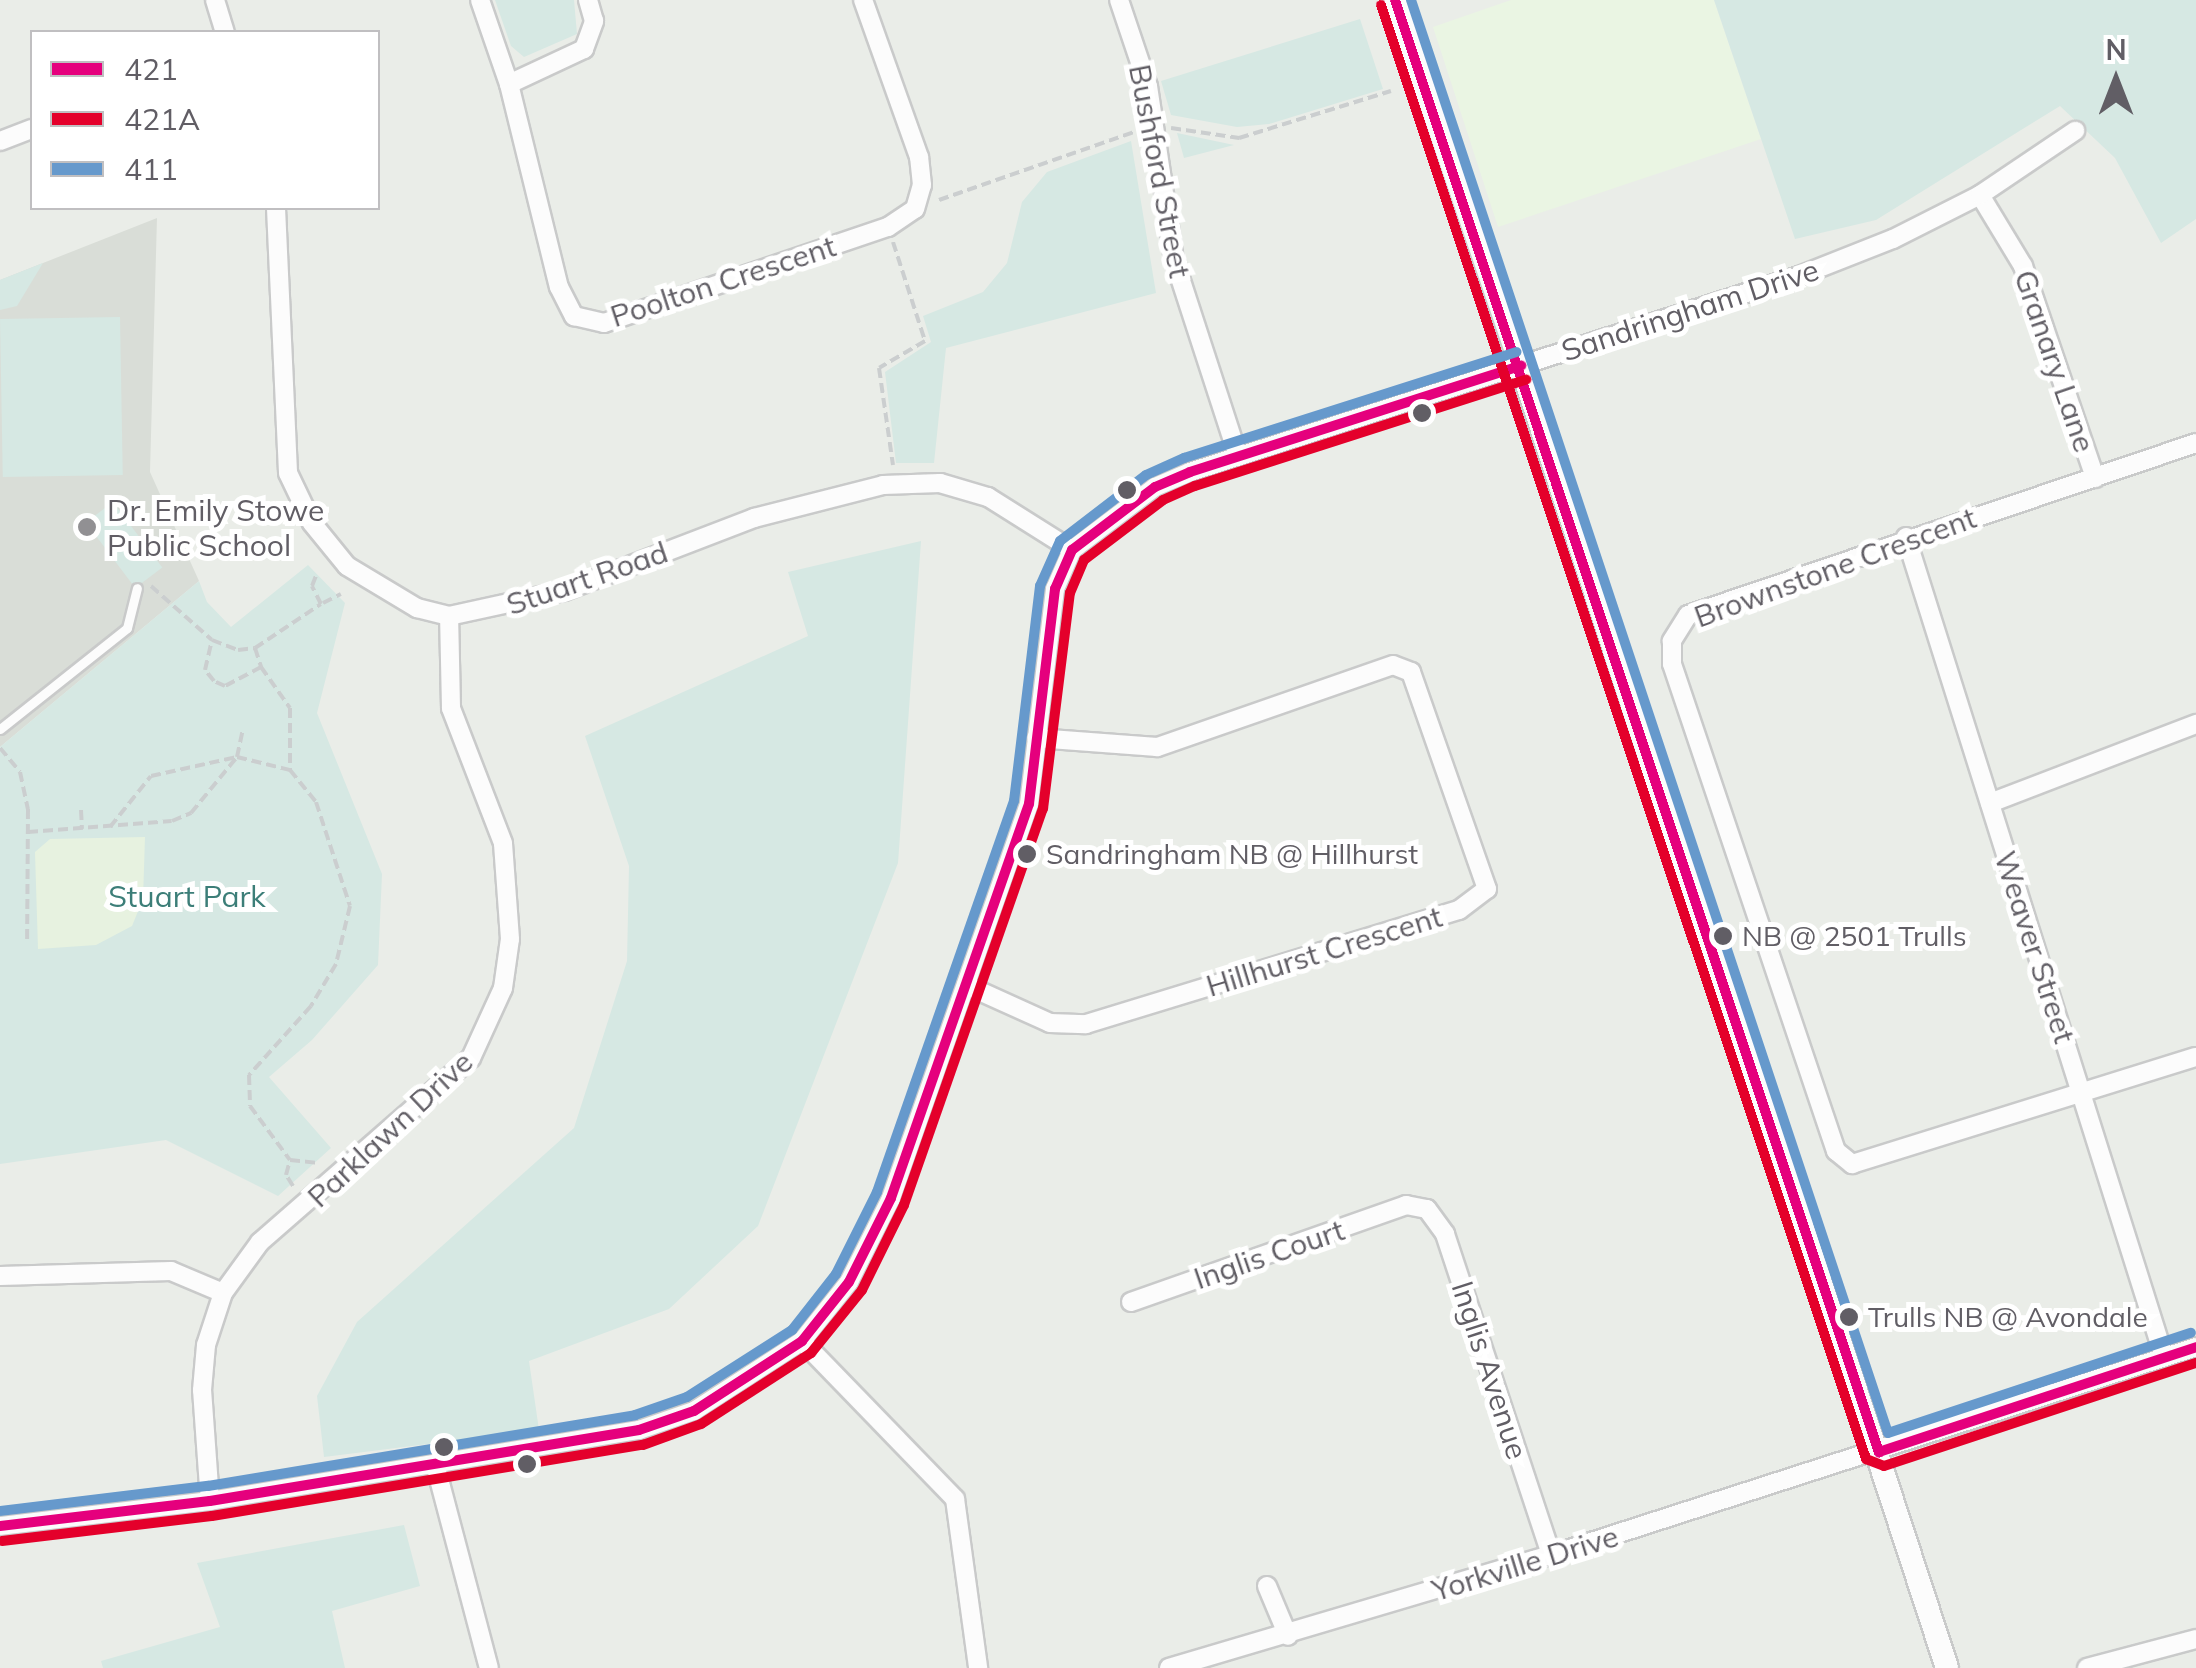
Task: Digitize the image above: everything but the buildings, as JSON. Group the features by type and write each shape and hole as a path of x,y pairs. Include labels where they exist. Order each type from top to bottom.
{"street":[{"path":"215,0 224,30"},
{"name":"Poolton Crescent","path":"480,0 509,84 558,288 574,316 604,324 888,227 915,208 922,185 864,0"},
{"path":"509,84 584,49 594,21 588,0"},
{"name":"Bushford Street","path":"1119,0 1148,86 1174,259 1238,456"},
{"path":"1395,0 1522,366 1947,1668"},
{"path":"0,141 30,131"},
{"name":"Sandringham Drive","path":"1072,550 1155,487 1238,456 1799,276 1980,195 2075,131"},
{"name":"Granary Lane","path":"1980,195 2023,266 2044,317 2096,478"},
{"path":"276,210 282,444 294,487 312,523 347,566 393,597 449,616"},
{"name":"Brownstone Crescent","path":"2082,1093 1868,1164 1852,1164 1836,1151 1672,664 1672,641 1688,615 1906,536 2196,443"},
{"name":"Stuart Road","path":"449,616 564,592 754,518 896,484 940,484 988,497 1072,550"},
{"name":"Weaver Street","path":"1906,536 2164,1357"},
{"path":"0,1526 210,1502 639,1430 694,1410 802,1341 849,1282 890,1198 1029,804 1056,590 1072,550"},
{"name":"Parklawn Drive","path":"210,1502 202,1390 206,1345 223,1293 260,1242 304,1210 470,1058 502,988 510,921 504,844 451,708 449,616"},
{"name":"Hillhurst Crescent","path":"966,984 1050,1023 1086,1024 1460,910 1487,889 1411,672 1393,665 1158,747 1036,738"},
{"path":"1990,803 2196,724"},
{"path":"2082,1093 2196,1057"},
{"name":"Inglis Court","path":"1131,1302 1406,1206"},
{"name":"Inglis Avenue","path":"1406,1206 1427,1209 1444,1234 1551,1555"},
{"path":"0,1276 171,1272 223,1293"},
{"path":"802,1341 956,1500 978,1668"},
{"name":"Yorkville Drive","path":"1169,1668 1288,1636 1551,1555 1879,1452 2196,1346"},
{"path":"435,1464 490,1668"},
{"path":"1267,1586 1288,1636"},
{"path":"2087,1668 2196,1640"}],"lane":[{"path":"0,728 127,628 137,588"}],"path":[{"path":"888,227 925,341 879,368 896,484"},
{"path":"318,573 312,586 321,604"},
{"path":"137,588 146,582 212,640 238,650 255,648 341,594"},
{"path":"212,640 205,670 214,682 225,686 261,667"},
{"path":"255,648 261,667 290,708 290,770"},
{"path":"28,832 154,824 191,813 237,757 244,728"},
{"path":"0,748 20,772 28,832 27,941"},
{"path":"110,827 152,776 237,757 290,770 316,802 350,906 336,964 311,1006 249,1075 250,1106 290,1160"},
{"path":"81,810 82,828"},
{"path":"290,1160 314,1159 341,1176"},
{"path":"290,1160 286,1175 304,1210"}],"shaded area":[{"path":"1511,0 1714,0 1761,139 1498,227 1433,27"},
{"name":"Dr. Emily Stowe Public School","path":"157,218 150,472 199,581 0,747 0,280"}],"green space":[{"path":"495,0 574,0 577,34 524,57 511,46"},
{"path":"1714,0 2196,0 2196,219 2161,243 2115,158 2060,106 1876,220 1795,239"},
{"path":"1360,19 1383,89 1269,124 1237,127 1171,115 1161,81"},
{"path":"1177,133 1234,145 1184,158"},
{"path":"1131,141 1156,293 946,348 934,463 896,463 885,372 931,342 923,316 983,292 1007,263 1022,202 1047,172"},
{"path":"43,263 17,306 0,310 0,280"},
{"path":"120,317 123,475 3,477 0,319"},
{"path":"113,502 162,567 135,588 86,522"},
{"path":"921,541 898,863 758,1226 669,1309 529,1361 539,1430 324,1457 317,1396 357,1322 574,1128 627,961 629,866 585,736 808,636 788,572"},
{"name":"Stuart Park","path":"308,565 345,603 317,713 382,874 378,965 312,1040 269,1077 331,1148 278,1196 166,1140 0,1164 0,747 199,581 207,602 231,627"},
{"path":"404,1525 420,1586 332,1611 345,1668 103,1668 101,1661 220,1627 197,1563"}],"sand":[{"path":"145,837 143,899 132,926 96,945 38,949 35,852 50,839"}],"transit line":[{"name":"421","path":"1395,0 1879,1452 2196,1347"},
{"name":"411","path":"1411,0 1888,1433 2191,1333"},
{"name":"421A","path":"1381,5 1866,1459 1884,1466 2196,1363"},
{"name":"411","path":"0,1511 208,1486 635,1415 687,1397 792,1330 836,1274 877,1192 1014,801 1040,586 1060,541 1146,475 1184,458 1516,352"},
{"name":"421","path":"0,1526 210,1501 639,1430 694,1411 802,1341 849,1282 891,1198 1029,804 1055,589 1072,550 1155,487 1190,472 1521,366"},
{"name":"421A","path":"2,1541 212,1516 643,1445 701,1424 811,1353 862,1290 904,1205 1043,809 1070,593 1084,560 1163,500 1195,486 1526,380"}],"place":[{"name":"Dr. Emily Stowe Public School","path":"87,527"},
{"name":"Sandringham NB @ Hillhurst","path":"1027,854"},
{"name":"NB @ 2501 Trulls","path":"1723,936"},
{"name":"Trulls NB @ Avondale","path":"1849,1317"}]}
